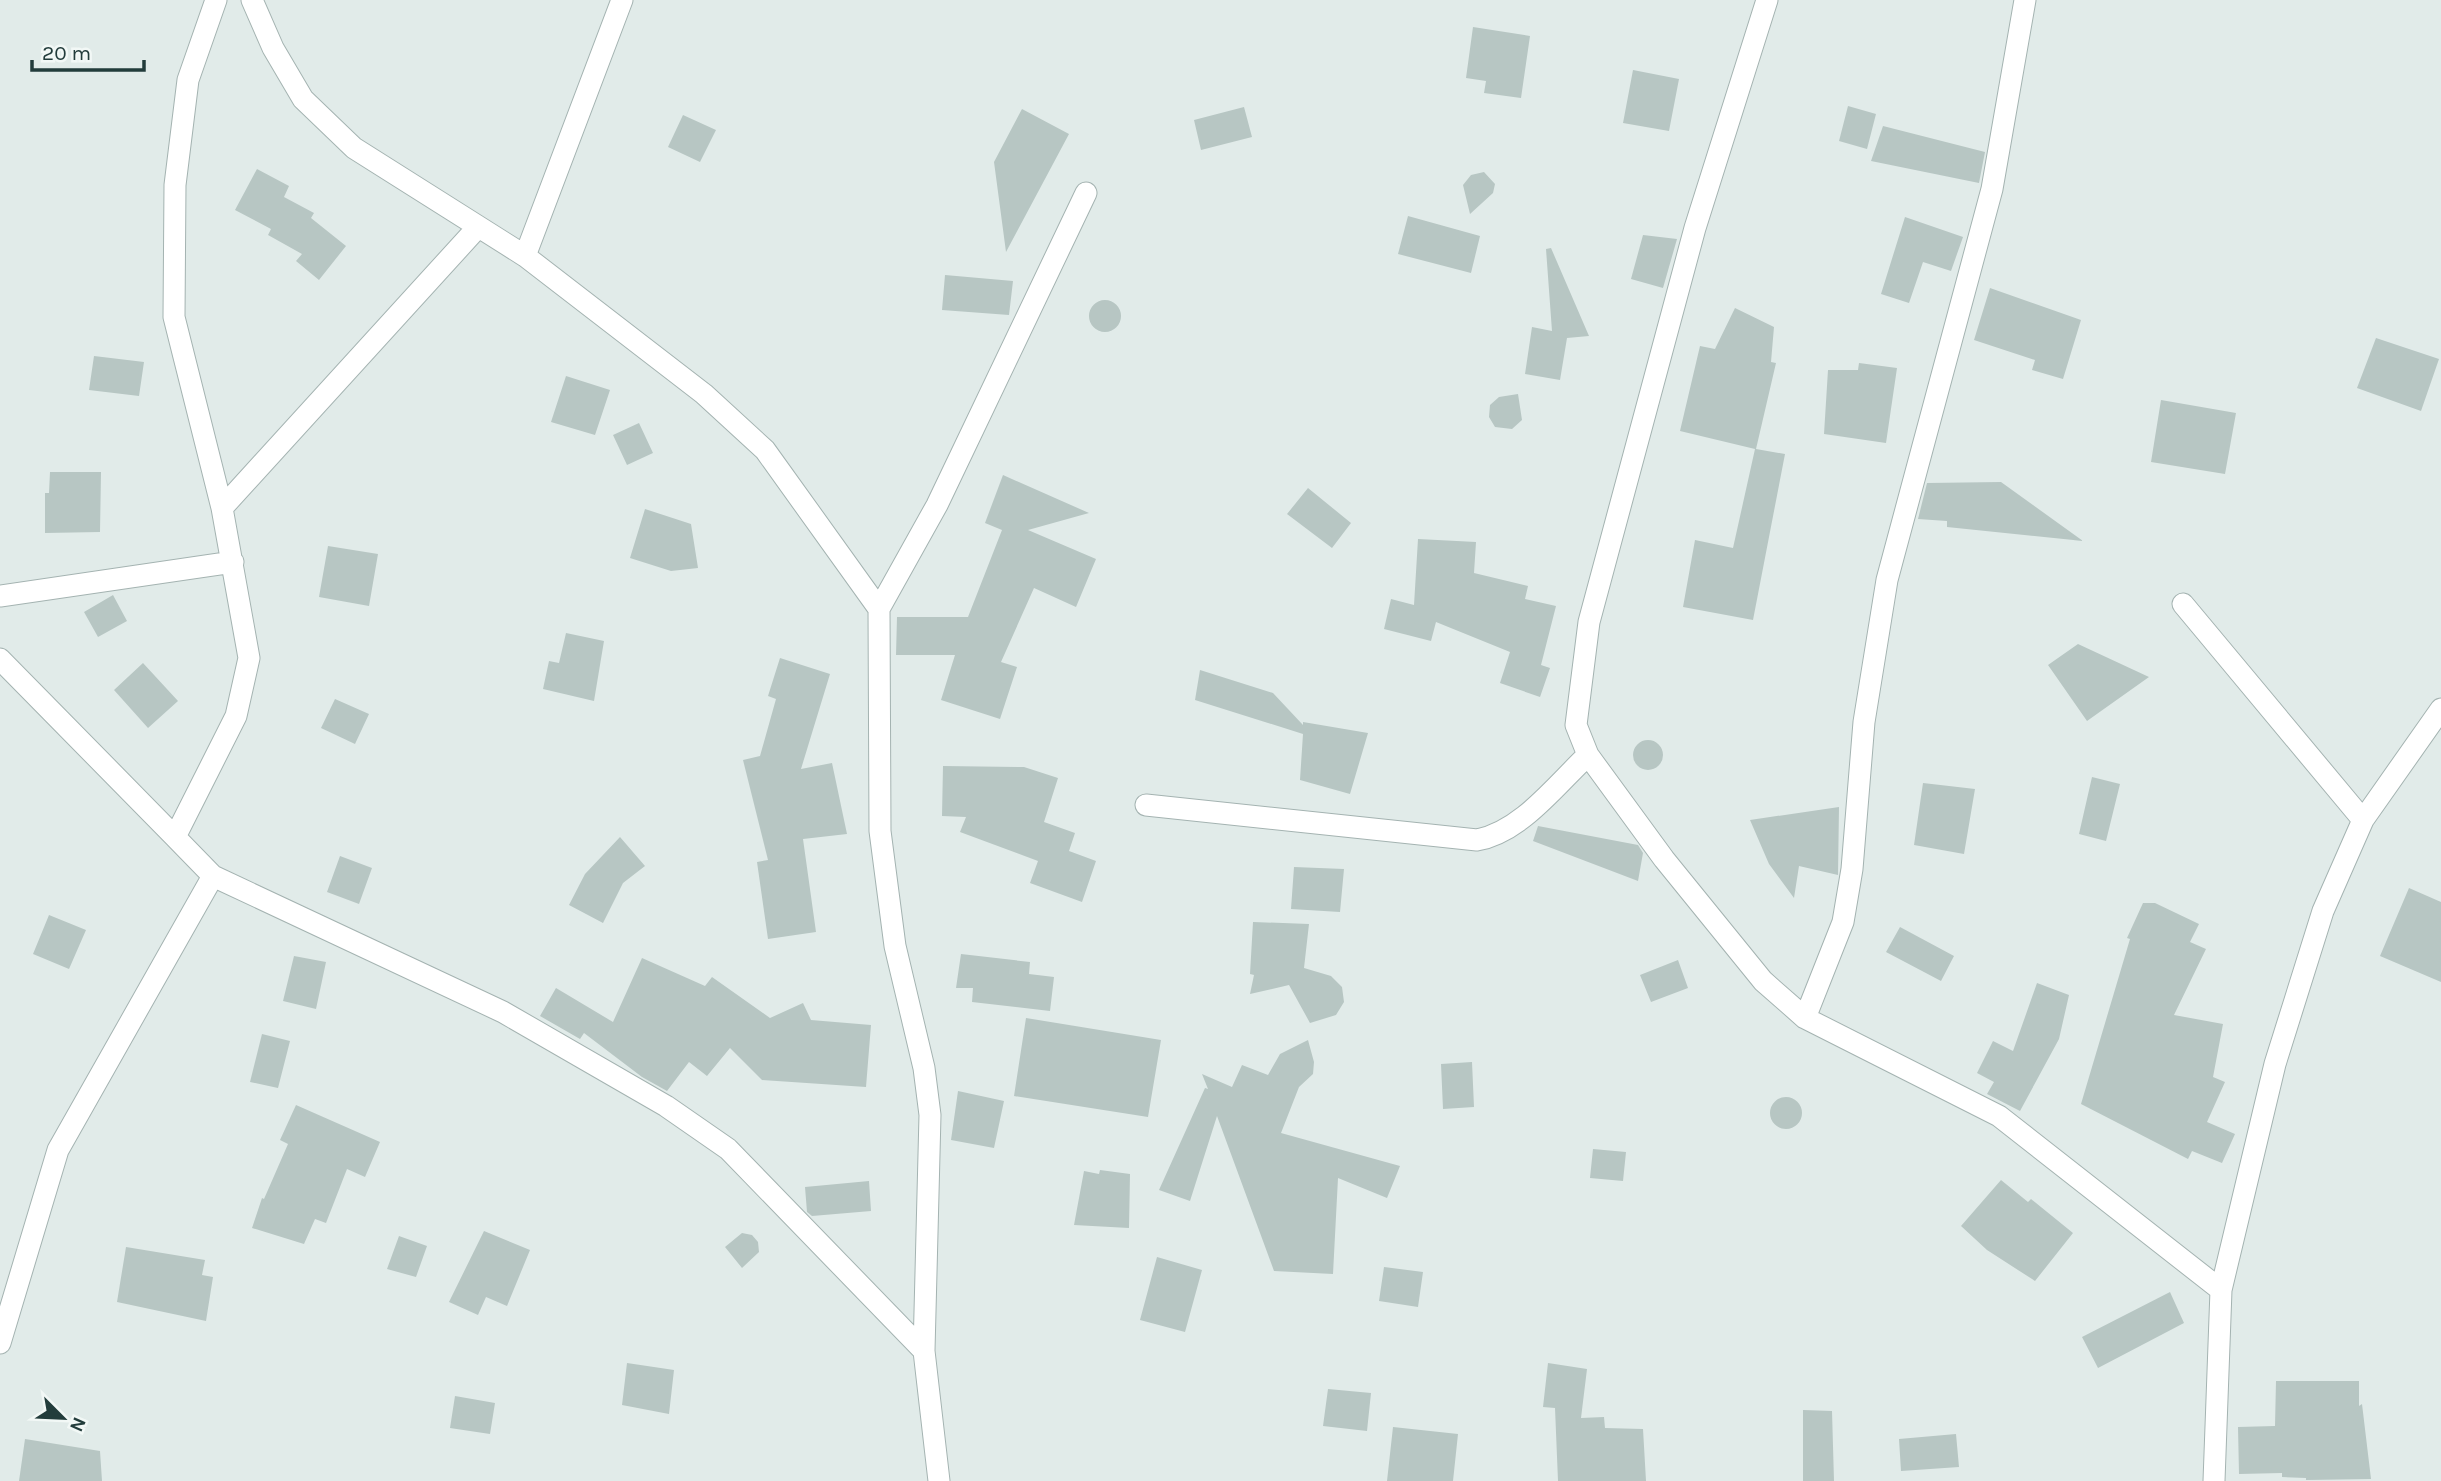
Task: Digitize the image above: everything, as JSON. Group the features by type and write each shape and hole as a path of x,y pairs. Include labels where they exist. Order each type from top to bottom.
{"street":[{"path":"175,837 236,716 248,658 222,509 174,317 175,185 188,80 216,0"},
{"path":"252,0 273,48 303,99 354,148 525,256 704,394 765,450 879,610"},
{"path":"525,256 622,0"},
{"path":"1767,0 1695,228 1589,622 1576,725 1588,755 1664,859 1763,981 1805,1018 1999,1116 2221,1290"},
{"path":"1805,1018 1843,922 1852,869 1864,722 1887,580 1992,188 2025,0"},
{"path":"940,1481 924,1351 930,1115 924,1068 895,946 880,831 879,610 937,506 1086,193"},
{"path":"222,509 478,227"},
{"path":"0,596 233,562"},
{"path":"2183,604 2363,820"},
{"path":"0,659 213,876 503,1012 666,1106 727,1149 924,1351"},
{"path":"2214,1481 2221,1290 2275,1064 2323,911 2363,820 2441,709"},
{"path":"1146,805 1478,840 1495,837 1515,824 1588,755"},
{"path":"0,1343 58,1150 213,876"}],"building":[{"path":"1473,27 1530,36 1521,98 1484,93 1486,81 1466,78"},
{"path":"1633,70 1679,79 1669,131 1623,123"},
{"path":"1848,106 1876,114 1867,149 1839,141"},
{"path":"1244,107 1252,137 1201,150 1194,120"},
{"path":"1022,109 1069,134 1006,252 994,162"},
{"path":"683,115 716,130 700,162 668,147"},
{"path":"1883,126 1985,152 1979,183 1871,161"},
{"path":"257,169 289,186 284,197 314,213 311,218 346,246 319,280 296,261 302,254 268,235 271,229 235,210"},
{"path":"1484,172 1495,184 1493,193 1470,214 1463,185 1471,175"},
{"path":"1408,216 1480,236 1471,273 1398,254"},
{"path":"1905,217 1963,237 1951,271 1923,262 1909,303 1881,294"},
{"path":"1643,235 1677,239 1663,288 1631,279"},
{"path":"1551,248 1589,336 1567,338 1560,380 1525,374 1532,327 1552,331 1546,249"},
{"path":"945,275 1013,281 1009,315 942,310"},
{"path":"1990,288 2081,320 2063,379 2032,370 2035,360 1974,340"},
{"path":"1105,300 1116,305 1121,316 1116,327 1105,332 1094,327 1089,316 1094,305"},
{"path":"1735,308 1774,327 1771,362 1776,363 1756,449 1785,454 1753,620 1683,607 1695,540 1733,548 1755,449 1680,431 1700,346 1715,349"},
{"path":"2376,338 2439,359 2421,411 2357,388"},
{"path":"94,356 144,362 139,396 89,390"},
{"path":"1859,363 1897,368 1886,443 1824,434 1828,370 1858,370"},
{"path":"566,376 610,390 595,435 551,422"},
{"path":"1518,394 1522,420 1512,429 1495,427 1489,417 1490,405 1499,397"},
{"path":"2161,400 2236,413 2225,474 2151,462"},
{"path":"639,423 653,453 627,465 613,435"},
{"path":"50,472 101,472 100,532 45,533 45,493 49,493"},
{"path":"1003,475 1089,513 1028,530 1096,559 1076,607 1034,588 1001,662 1017,667 1000,719 941,700 955,655 896,655 897,617 968,617 1002,530 985,523"},
{"path":"2001,482 2083,541 1947,527 1947,521 1918,519 1927,483"},
{"path":"1308,488 1351,523 1332,548 1287,514"},
{"path":"645,509 691,524 698,568 671,571 630,558"},
{"path":"1418,539 1476,542 1474,573 1528,586 1525,599 1556,606 1541,665 1550,668 1540,697 1500,683 1510,652 1436,622 1431,641 1384,629 1391,599 1414,605"},
{"path":"328,546 378,554 369,606 319,597"},
{"path":"113,595 127,621 98,637 84,612"},
{"path":"566,633 604,641 594,701 543,689 549,661 559,663"},
{"path":"2078,644 2149,677 2087,721 2048,665"},
{"path":"780,658 830,674 801,769 832,763 847,834 803,839 816,932 768,939 757,862 768,860 743,760 760,756 776,699 768,696"},
{"path":"143,663 178,701 148,728 114,690"},
{"path":"1200,670 1273,693 1303,725 1303,722 1368,733 1350,794 1300,780 1303,734 1195,700"},
{"path":"335,699 369,714 355,744 321,728"},
{"path":"1648,740 1659,744 1663,755 1659,766 1648,770 1637,766 1633,755 1637,744"},
{"path":"943,766 1024,767 1058,778 1044,822 1075,833 1069,851 1096,861 1082,902 1030,883 1038,861 960,832 966,817 942,816"},
{"path":"2092,777 2120,784 2106,841 2079,834"},
{"path":"1923,783 1975,789 1964,854 1914,845"},
{"path":"1839,807 1838,875 1799,866 1794,898 1769,864 1750,820"},
{"path":"1538,826 1638,845 1643,853 1638,881 1533,841"},
{"path":"620,837 645,866 623,883 603,923 569,905 585,874"},
{"path":"340,856 372,868 359,904 327,892"},
{"path":"1294,867 1344,869 1340,912 1291,909"},
{"path":"2409,888 2441,902 2441,982 2380,956"},
{"path":"2143,903 2155,903 2199,924 2190,942 2206,949 2174,1015 2223,1024 2213,1077 2225,1082 2207,1122 2235,1134 2222,1163 2192,1151 2188,1159 2081,1104 2130,939 2127,938"},
{"path":"49,915 86,930 69,969 33,954"},
{"path":"1253,922 1309,924 1304,968 1331,976 1342,987 1344,1002 1336,1015 1310,1023 1289,985 1250,994 1254,975 1250,974"},
{"path":"1900,927 1954,956 1941,981 1886,952"},
{"path":"961,954 1030,962 1029,974 1054,977 1050,1011 972,1002 973,988 956,988"},
{"path":"294,956 326,962 316,1009 283,1001"},
{"path":"642,958 705,986 712,977 770,1018 803,1003 811,1020 871,1025 866,1087 762,1080 730,1048 707,1076 689,1062 667,1091 642,1077 584,1033 580,1039 540,1016 556,988 613,1022"},
{"path":"1678,960 1688,988 1651,1002 1640,975"},
{"path":"2037,983 2069,995 2059,1039 2020,1111 1987,1094 1994,1082 1977,1073 1993,1041 2013,1051"},
{"path":"1026,1018 1161,1040 1148,1117 1014,1096"},
{"path":"262,1034 290,1041 278,1088 250,1082"},
{"path":"1308,1040 1314,1062 1313,1074 1299,1087 1281,1133 1400,1166 1387,1198 1338,1178 1333,1274 1274,1271 1217,1116 1190,1201 1159,1190 1205,1088 1208,1089 1202,1074 1232,1087 1242,1065 1268,1075 1280,1054"},
{"path":"1472,1062 1474,1107 1443,1109 1441,1064"},
{"path":"958,1091 1004,1101 994,1148 951,1140"},
{"path":"1786,1097 1797,1102 1802,1113 1797,1124 1786,1129 1775,1124 1770,1113 1775,1102"},
{"path":"296,1105 380,1142 365,1177 347,1169 326,1223 315,1219 304,1244 252,1228 262,1198 264,1199 288,1144 280,1140"},
{"path":"1593,1149 1626,1152 1623,1181 1590,1178"},
{"path":"1100,1170 1130,1174 1129,1228 1074,1225 1084,1171 1099,1174"},
{"path":"2001,1180 2028,1202 2031,1199 2073,1233 2035,1281 1987,1250 1961,1226"},
{"path":"869,1181 871,1211 812,1216 807,1212 805,1187"},
{"path":"484,1231 530,1250 507,1306 486,1297 478,1315 449,1302"},
{"path":"742,1233 752,1235 758,1242 759,1252 742,1268 725,1247"},
{"path":"399,1236 427,1246 416,1277 387,1269"},
{"path":"126,1247 205,1260 202,1275 213,1277 206,1321 117,1302"},
{"path":"1157,1257 1202,1270 1185,1332 1140,1320"},
{"path":"1384,1267 1423,1272 1418,1307 1379,1301"},
{"path":"2170,1292 2184,1323 2098,1368 2082,1337"},
{"path":"627,1363 674,1370 669,1414 622,1405"},
{"path":"1548,1363 1587,1369 1581,1418 1604,1417 1605,1428 1643,1429 1646,1481 1558,1481 1555,1408 1543,1407"},
{"path":"2276,1381 2359,1381 2359,1406 2362,1404 2371,1479 2306,1480 2282,1477 2282,1473 2239,1474 2238,1427 2275,1426"},
{"path":"1328,1389 1371,1393 1367,1431 1323,1426"},
{"path":"455,1396 495,1403 490,1434 450,1428"},
{"path":"1803,1410 1832,1411 1834,1481 1803,1481"},
{"path":"1393,1427 1458,1434 1453,1481 1387,1481"},
{"path":"1956,1434 1959,1467 1901,1471 1899,1439"},
{"path":"25,1439 100,1451 102,1481 19,1481"}]}
